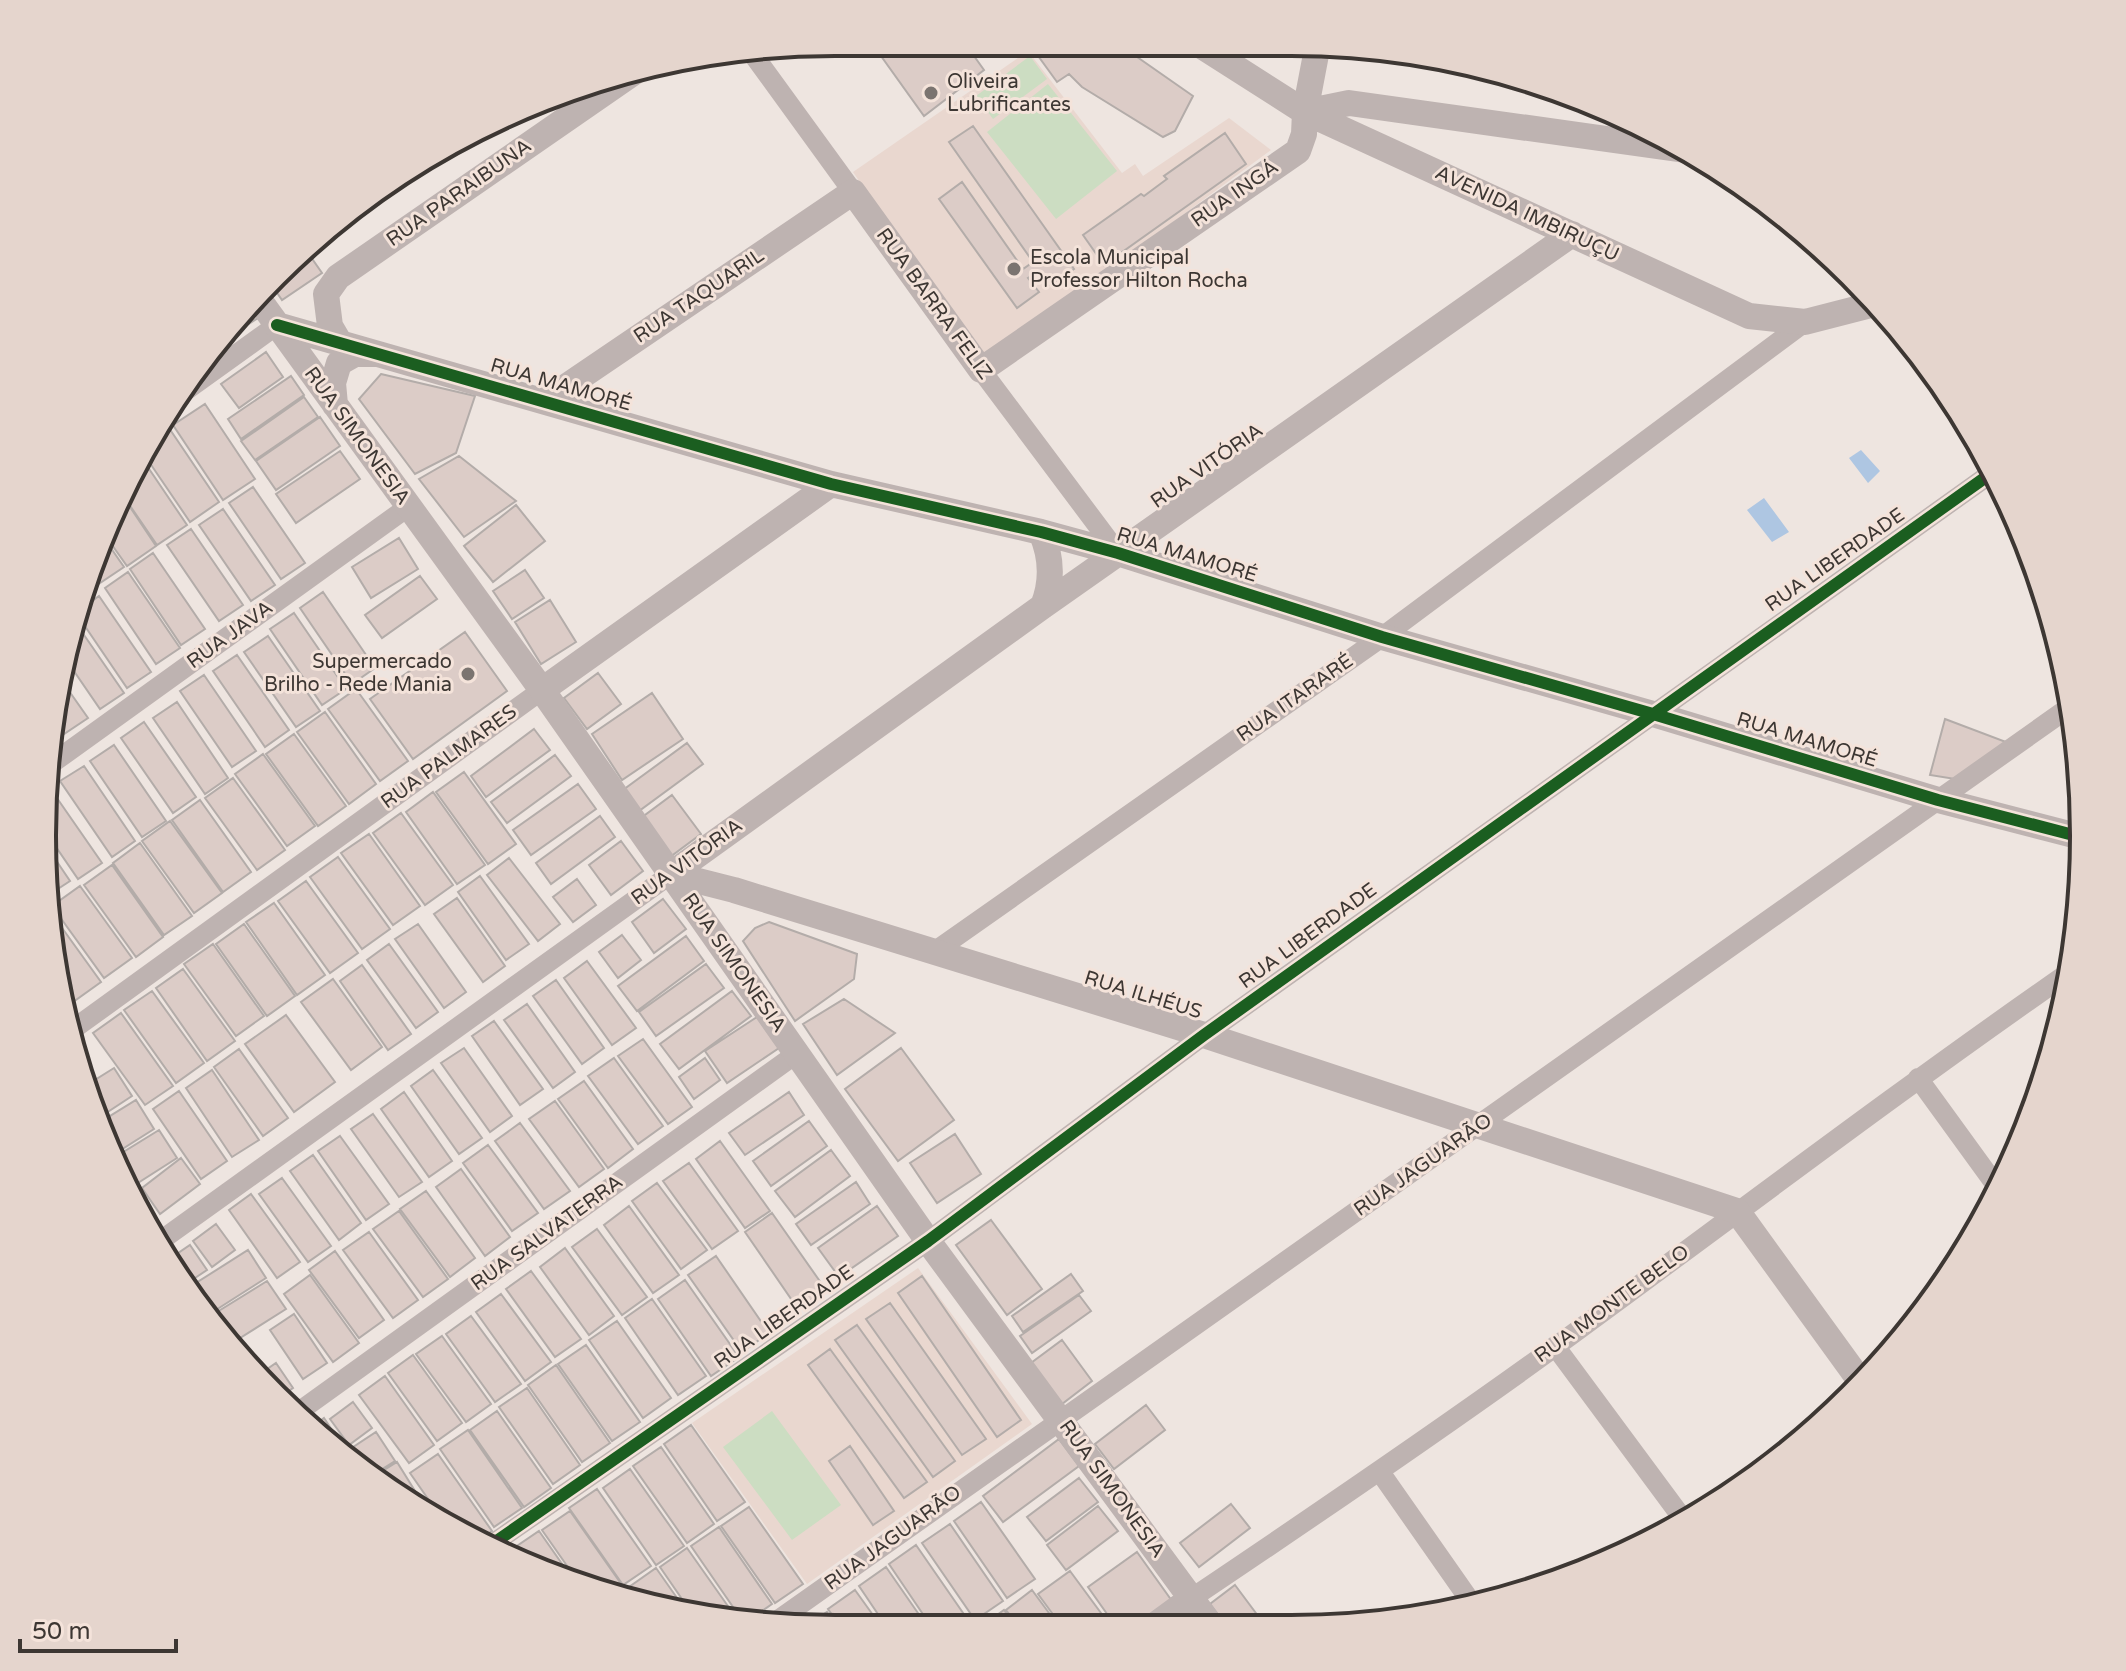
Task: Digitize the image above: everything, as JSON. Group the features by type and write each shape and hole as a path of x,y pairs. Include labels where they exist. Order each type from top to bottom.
{"street":[{"name":"AVENIDA IMBIRUÇU","path":"1217,56 1305,112 1749,316 1805,322 1863,307"},
{"name":"RUA INGÁ","path":"981,370 1298,151 1304,134 1316,57"},
{"name":"RUA BARRA FELIZ","path":"758,61 981,370 1118,553"},
{"name":"RUA PARAIBUNA","path":"340,343 330,326 326,294 338,277 607,91"},
{"path":"1305,112 1349,103 1653,146"},
{"name":"RUA TAQUARIL","path":"545,401 853,192"},
{"name":"RUA VITÓRIA","path":"167,1236 1043,606 1572,234"},
{"name":"RUA SIMONESIA","path":"264,306 542,690 671,874 707,905 796,1054 928,1241 1204,1615"},
{"name":"RUA ITARARÉ","path":"934,952 1382,637 1805,322"},
{"path":"206,376 277,325"},
{"name":"RUA MAMORÉ","path":"277,325 831,484 1041,532 1118,553 1382,637 2070,834"},
{"path":"335,405 333,383 339,363 355,354 380,354"},
{"name":"RUA LIBERDADE","path":"500,1539 928,1241 1204,1035 1983,479"},
{"name":"RUA PALMARES","path":"80,1024 831,484"},
{"name":"RUA JAVA","path":"61,757 408,507"},
{"path":"1041,532 1048,548 1050,570 1049,590 1043,606"},
{"name":"RUA JAGUARÃO","path":"788,1613 2060,714"},
{"path":"707,905 708,859 716,840"},
{"name":"RUA ILHÉUS","path":"671,874 707,905 734,890 1204,1035 1737,1211"},
{"name":"RUA MONTE BELO","path":"1169,1615 1380,1472 1918,1078 2056,981"},
{"name":"RUA SALVATERRA","path":"306,1407 796,1054"},
{"path":"1918,1078 1991,1178"},
{"path":"1737,1211 1855,1373"},
{"path":"1555,1346 1678,1512"},
{"path":"1380,1472 1466,1594"}],"shaded area":[{"name":"Escola Municipal Professor Hilton Rocha","path":"1021,56 1032,56 1122,173 1135,164 1143,176 1229,118 1271,150 983,362 853,172"},
{"path":"918,1268 1032,1424 807,1584 692,1423"}],"green space":[{"path":"1030,56 1047,79 993,119 976,96"},
{"path":"1048,84 1117,171 1056,219 987,132"},
{"path":"772,1411 841,1505 792,1540 723,1447"}],"water":[{"path":"1861,450 1880,471 1868,483 1849,458"},
{"path":"1764,498 1789,532 1772,542 1747,510"}],"building":[{"name":"Oliveira Lubrificantes","path":"881,56 974,56 984,70 924,116"},
{"path":"1038,56 1136,56 1193,96 1175,131 1163,137 1082,87 1069,74 1057,82"},
{"path":"973,126 1074,269 1050,285 1039,271 1028,278 1039,292 1017,308 939,199 962,182 1023,269 1033,262 949,142"},
{"path":"1225,133 1246,164 1104,265 1083,235 1141,194 1144,196 1167,179 1164,176"},
{"path":"312,258 322,273 282,300 277,292"},
{"path":"266,352 283,377 239,408 221,384"},
{"path":"381,374 475,396 456,453 415,474 359,399"},
{"path":"291,376 304,395 241,439 228,419"},
{"path":"304,397 318,417 255,460 241,441"},
{"path":"205,404 255,479 223,500 173,425"},
{"path":"320,417 340,446 276,490 256,461"},
{"path":"170,430 219,502 190,522 150,464"},
{"path":"340,451 360,479 296,523 276,494"},
{"path":"459,456 516,501 464,537 419,479"},
{"path":"148,468 187,525 157,545 130,505"},
{"path":"253,487 305,563 281,579 229,503"},
{"path":"516,505 545,541 493,582 464,546"},
{"path":"129,506 156,546 127,566 112,545"},
{"path":"223,509 275,585 251,601 199,525"},
{"path":"191,529 243,605 219,621 167,545"},
{"path":"399,538 418,569 371,598 352,567"},
{"path":"111,548 124,567 97,585"},
{"path":"153,553 205,629 181,645 130,569"},
{"path":"525,570 544,598 512,619 493,591"},
{"path":"128,572 180,648 156,664 105,588"},
{"path":"420,576 437,599 382,638 365,615"},
{"path":"323,592 375,668 352,684 300,608"},
{"path":"99,596 151,672 127,688 85,626 92,601"},
{"path":"550,600 576,642 541,664 515,622"},
{"path":"294,613 346,689 322,705 270,629"},
{"path":"465,632 507,691 413,759 370,699"},
{"path":"83,634 124,693 100,709 74,671"},
{"path":"268,636 320,711 296,727 244,652"},
{"path":"237,655 289,730 265,747 213,671"},
{"path":"598,673 621,704 587,729 564,698"},
{"path":"204,675 256,751 232,767 180,691"},
{"path":"356,689 408,761 380,781 328,709"},
{"path":"70,692 88,718 63,733"},
{"path":"652,693 683,739 622,780 592,734"},
{"path":"177,702 228,778 205,794 153,718"},
{"path":"325,712 376,784 349,804 297,732"},
{"path":"1945,719 2006,742 1955,779 1930,775"},
{"path":"144,722 196,797 173,813 121,738"},
{"path":"534,729 550,750 486,797 471,776"},
{"path":"294,734 346,806 318,826 266,754"},
{"path":"687,743 703,764 639,811 623,790"},
{"path":"114,745 166,821 142,837 90,761"},
{"path":"263,754 315,826 287,846 235,774"},
{"path":"555,755 571,776 507,823 491,802"},
{"path":"84,766 135,841 112,857 60,781"},
{"path":"464,772 516,844 488,864 436,792"},
{"path":"233,778 285,850 257,870 205,798"},
{"path":"578,784 596,809 531,855 513,830"},
{"path":"433,792 485,865 457,884 406,812"},
{"path":"672,795 701,834 670,857 641,818"},
{"path":"57,799 102,863 78,879 56,848"},
{"path":"200,800 251,872 223,892 172,820"},
{"path":"401,813 453,885 425,905 373,833"},
{"path":"600,816 615,837 551,884 536,863"},
{"path":"170,821 222,893 194,913 142,841"},
{"path":"369,834 420,906 393,925 341,853"},
{"path":"621,841 643,871 611,895 589,865"},
{"path":"140,843 192,916 164,935 113,863"},
{"path":"338,857 390,929 362,949 310,877"},
{"path":"509,858 560,924 538,941 487,875"},
{"path":"57,862 70,881 58,889"},
{"path":"112,865 163,937 136,957 84,885"},
{"path":"480,876 529,944 506,960 458,892"},
{"path":"577,879 596,905 573,922 553,897"},
{"path":"306,881 358,953 330,973 278,901"},
{"path":"80,886 132,958 104,978 61,919 59,901"},
{"path":"457,898 505,966 483,982 434,914"},
{"path":"663,899 686,929 654,953 632,922"},
{"path":"274,903 325,975 297,995 246,922"},
{"path":"769,922 857,954 854,979 795,1021 743,941 755,928"},
{"path":"244,924 295,996 267,1016 216,944"},
{"path":"418,924 466,992 444,1008 395,939"},
{"path":"62,928 101,982 74,1001"},
{"path":"622,935 641,960 618,978 599,952"},
{"path":"686,936 704,961 637,1011 618,986"},
{"path":"213,944 264,1016 236,1036 184,964"},
{"path":"389,944 438,1012 416,1028 367,960"},
{"path":"587,961 636,1028 612,1045 564,978"},
{"path":"706,964 724,988 656,1036 639,1012"},
{"path":"362,965 411,1034 388,1050 340,981"},
{"path":"183,969 235,1041 207,1061 156,988"},
{"path":"333,979 382,1047 351,1070 301,1002"},
{"path":"556,980 604,1048 582,1064 533,996"},
{"path":"152,991 204,1063 176,1083 124,1010"},
{"path":"732,991 751,1016 679,1069 660,1044"},
{"path":"844,999 895,1033 837,1075 803,1024"},
{"path":"527,1004 575,1072 553,1088 504,1020"},
{"path":"121,1013 173,1086 145,1105 93,1033"},
{"path":"286,1015 335,1082 294,1112 245,1044"},
{"path":"757,1017 779,1048 727,1083 705,1051"},
{"path":"494,1021 543,1089 520,1105 472,1036"},
{"path":"643,1039 692,1107 668,1124 618,1056"},
{"path":"464,1048 512,1116 490,1132 441,1063"},
{"path":"901,1048 954,1120 898,1161 845,1089"},
{"path":"239,1049 288,1118 263,1136 214,1067"},
{"path":"614,1058 663,1126 638,1144 588,1076"},
{"path":"705,1058 720,1080 694,1099 679,1077"},
{"path":"114,1068 132,1096 107,1112 95,1080"},
{"path":"212,1070 259,1140 232,1157 186,1088"},
{"path":"433,1070 482,1138 459,1154 411,1086"},
{"path":"584,1081 633,1149 608,1168 558,1099"},
{"path":"179,1091 227,1161 201,1179 153,1109"},
{"path":"404,1092 452,1161 429,1177 381,1109"},
{"path":"789,1092 804,1115 745,1155 729,1133"},
{"path":"136,1100 154,1129 122,1149 109,1117"},
{"path":"555,1101 604,1169 579,1187 529,1119"},
{"path":"373,1114 422,1182 399,1197 351,1129"},
{"path":"809,1121 827,1146 771,1186 753,1161"},
{"path":"520,1123 570,1191 544,1209 495,1141"},
{"path":"159,1130 177,1158 138,1183 123,1152"},
{"path":"955,1134 981,1174 937,1203 910,1163"},
{"path":"340,1136 389,1204 366,1220 318,1151"},
{"path":"720,1141 770,1211 745,1228 696,1159"},
{"path":"488,1145 538,1213 512,1231 463,1163"},
{"path":"831,1150 850,1176 795,1217 775,1191"},
{"path":"313,1155 361,1223 339,1240 290,1171"},
{"path":"181,1158 200,1184 160,1214 142,1188"},
{"path":"689,1163 738,1231 712,1249 663,1181"},
{"path":"461,1169 510,1237 485,1256 436,1187"},
{"path":"282,1178 331,1246 308,1262 259,1194"},
{"path":"856,1182 870,1204 811,1245 796,1224"},
{"path":"657,1183 707,1250 681,1269 632,1201"},
{"path":"426,1191 475,1258 450,1277 400,1209"},
{"path":"251,1194 300,1262 277,1278 229,1210"},
{"path":"629,1206 679,1275 653,1293 604,1225"},
{"path":"877,1206 898,1236 839,1277 818,1248"},
{"path":"399,1211 448,1279 423,1297 373,1229"},
{"path":"772,1213 826,1290 798,1309 745,1232"},
{"path":"991,1220 1042,1289 1007,1315 956,1245"},
{"path":"216,1224 235,1250 212,1267 193,1241"},
{"path":"597,1229 647,1297 622,1315 572,1247"},
{"path":"369,1232 418,1300 393,1318 343,1250"},
{"path":"190,1245 207,1270 194,1279 178,1254"},
{"path":"565,1248 614,1316 589,1335 540,1267"},
{"path":"248,1250 266,1278 217,1309 197,1282"},
{"path":"335,1251 384,1320 359,1338 309,1270"},
{"path":"716,1256 769,1333 742,1352 688,1275"},
{"path":"531,1271 581,1339 555,1357 506,1289"},
{"path":"1071,1274 1083,1291 1023,1332 1012,1316"},
{"path":"310,1275 359,1343 333,1362 284,1294"},
{"path":"922,1276 1021,1420 997,1437 898,1293"},
{"path":"685,1280 739,1357 711,1376 658,1299"},
{"path":"267,1281 286,1309 240,1338 218,1311"},
{"path":"501,1294 551,1362 525,1381 476,1312"},
{"path":"1079,1295 1091,1311 1032,1353 1020,1336"},
{"path":"652,1299 706,1376 678,1395 625,1318"},
{"path":"890,1303 986,1439 962,1455 866,1319"},
{"path":"294,1314 327,1363 303,1379 270,1330"},
{"path":"471,1316 521,1384 495,1402 446,1334"},
{"path":"617,1321 671,1398 643,1418 589,1340"},
{"path":"857,1325 955,1461 933,1477 835,1340"},
{"path":"442,1336 491,1404 466,1422 416,1354"},
{"path":"1062,1340 1092,1381 1062,1404 1031,1363"},
{"path":"586,1345 640,1422 612,1441 558,1364"},
{"path":"830,1349 927,1482 904,1498 808,1365"},
{"path":"413,1355 462,1423 437,1441 388,1373"},
{"path":"276,1363 293,1388 288,1391 267,1369"},
{"path":"556,1365 610,1443 582,1462 528,1385"},
{"path":"385,1376 434,1445 409,1463 359,1395"},
{"path":"527,1388 580,1465 553,1484 499,1407"},
{"path":"353,1402 372,1428 350,1445 330,1419"},
{"path":"1146,1405 1165,1430 1114,1469 1095,1444"},
{"path":"497,1411 551,1488 524,1507 470,1430"},
{"path":"691,1425 745,1502 717,1521 664,1444"},
{"path":"468,1430 522,1508 494,1527 440,1449"},
{"path":"376,1432 395,1461 382,1469 353,1447"},
{"path":"1059,1439 1079,1466 1003,1522 983,1496"},
{"path":"850,1446 894,1511 873,1525 829,1461"},
{"path":"661,1447 714,1524 687,1543 633,1466"},
{"path":"438,1454 492,1531 488,1534 429,1501 410,1473"},
{"path":"397,1462 415,1491 402,1484 383,1470"},
{"path":"630,1469 684,1546 656,1565 603,1488"},
{"path":"1079,1478 1098,1502 1046,1541 1027,1517"},
{"path":"597,1489 651,1566 623,1585 569,1508"},
{"path":"981,1502 1035,1579 1007,1598 954,1521"},
{"path":"1231,1504 1250,1528 1199,1567 1180,1543"},
{"path":"1098,1506 1118,1531 1066,1570 1047,1545"},
{"path":"749,1507 803,1584 775,1603 721,1526"},
{"path":"570,1511 621,1584 568,1568 542,1530"},
{"path":"950,1524 1003,1601 982,1615 972,1615 922,1543"},
{"path":"719,1527 772,1604 762,1611 734,1608 691,1546"},
{"path":"539,1531 563,1566 537,1556 516,1546"},
{"path":"916,1545 964,1615 924,1615 889,1564"},
{"path":"687,1548 729,1607 683,1600 660,1567"},
{"path":"1137,1552 1172,1601 1152,1615 1108,1615 1088,1587"},
{"path":"886,1567 919,1615 879,1615 859,1586"},
{"path":"656,1568 678,1599 634,1588 629,1587"},
{"path":"1070,1571 1102,1615 1053,1615 1038,1594"},
{"path":"1235,1585 1257,1615 1218,1615 1210,1604"},
{"path":"855,1590 873,1615 832,1615 828,1609"},
{"path":"1032,1590 1050,1615 1010,1615 1006,1610"}],"cycle path":[{"path":"277,325 831,484 1041,532 1118,553 1382,637 1938,800 2070,834"},
{"path":"500,1539 928,1241 1204,1035 1983,479"}],"place":[{"name":"Oliveira Lubrificantes","path":"931,93"},
{"name":"Escola Municipal Professor Hilton Rocha","path":"1014,269"},
{"name":"Supermercado Brilho - Rede Mania","path":"468,674"}]}
